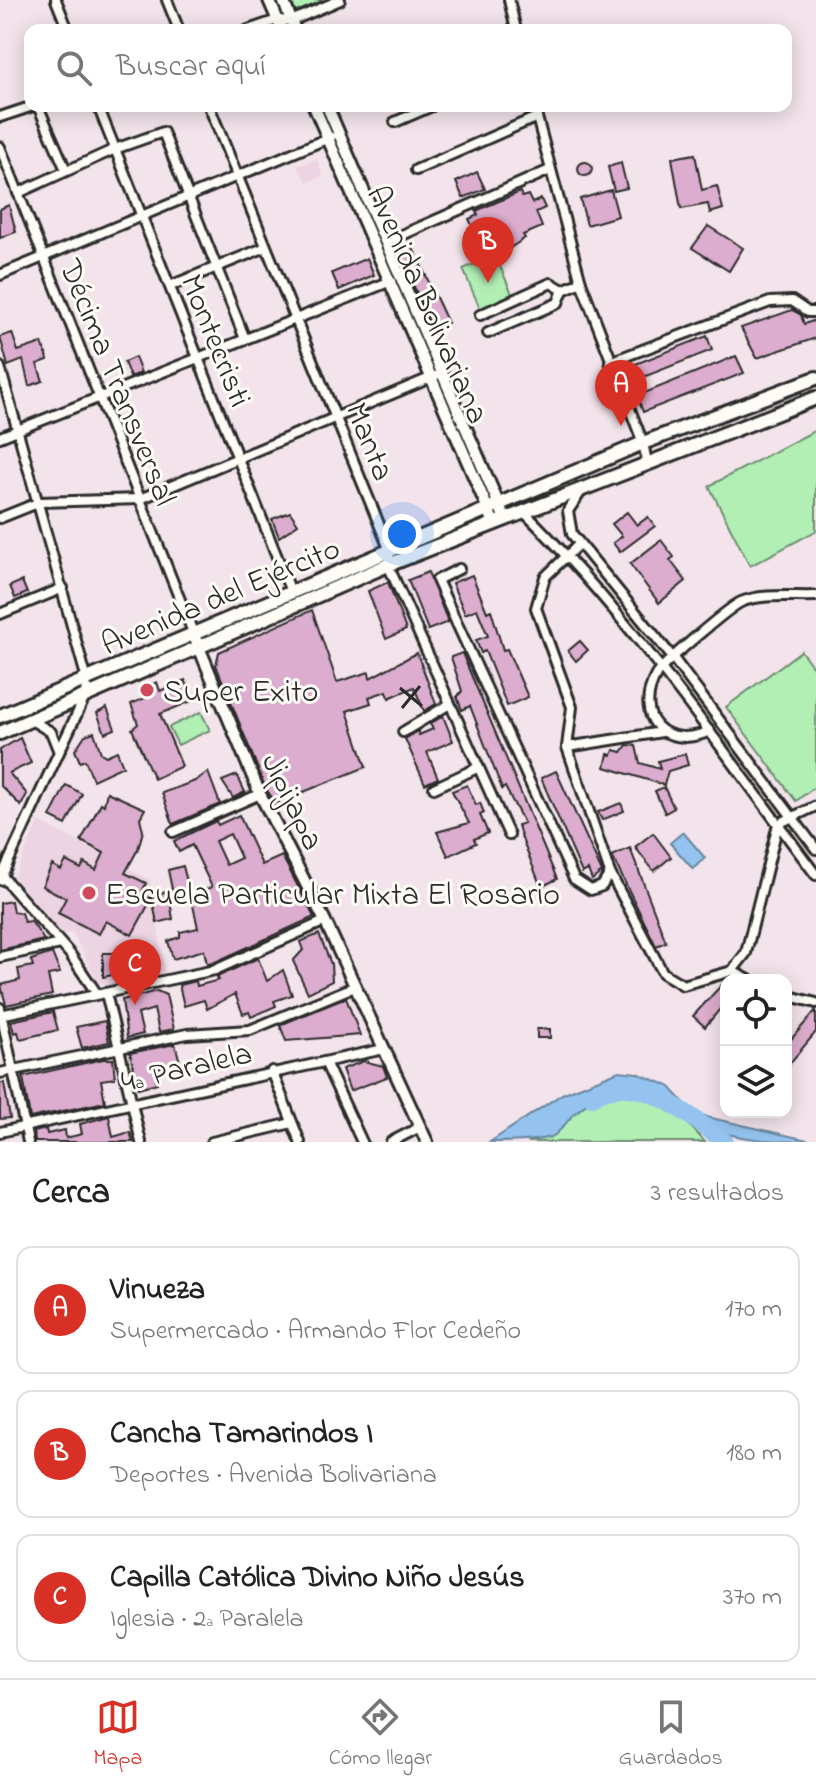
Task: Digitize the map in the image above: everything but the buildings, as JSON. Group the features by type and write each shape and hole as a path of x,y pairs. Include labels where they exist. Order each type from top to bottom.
{"main road":[{"name":"Avenida del Ejército","path":"0,733 199,648 494,508 643,443 816,378"},
{"name":"Avenida del Ejército","path":"0,716 291,592 500,521 816,398"}],"street":[{"path":"56,0 66,24"},
{"path":"167,0 177,24"},
{"path":"269,0 279,24"},
{"path":"283,0 293,24"},
{"path":"295,24 340,0"},
{"path":"509,0 515,24"},
{"path":"0,117 24,110"},
{"path":"39,112 66,170"},
{"name":"Montecristi","path":"100,112 291,592"},
{"name":"Manta","path":"211,112 336,417 448,705 509,835"},
{"name":"Avenida Bolivariana","path":"318,112 334,136 386,242 500,521"},
{"name":"Avenida Bolivariana","path":"328,112 334,136 391,281 438,375"},
{"path":"395,122 418,112"},
{"path":"536,112 581,282 643,443 647,462"},
{"path":"416,170 537,117"},
{"path":"18,193 66,170 163,132 245,339"},
{"path":"0,275 334,136"},
{"name":"Décima Transversal","path":"0,147 194,635"},
{"path":"386,242 550,170"},
{"path":"170,286 266,247"},
{"path":"0,437 391,281"},
{"path":"488,333 558,303 563,290 581,282"},
{"path":"480,315 551,283 563,290"},
{"path":"610,362 770,302 792,301 808,312 816,312"},
{"path":"0,367 87,680 84,699 1,878 101,993 121,1047 141,1142"},
{"path":"0,518 40,502 140,498 438,375"},
{"path":"584,486 568,511 572,534 673,658 816,849"},
{"path":"524,512 660,668 816,875"},
{"path":"579,544 564,555 545,577 536,608 572,707 567,747 610,873 663,973 683,985 732,971 746,953 778,824 791,815 816,806"},
{"path":"459,569 437,580 574,879 591,890 602,886 610,873"},
{"path":"0,614 63,588"},
{"path":"710,731 689,739 676,739 662,732 652,716 650,694 660,668 741,602 816,596"},
{"name":"Jipijapa","path":"194,635 260,794 325,921 427,1142"},
{"path":"403,732 448,705"},
{"path":"33,721 51,732 59,752"},
{"path":"567,747 662,732"},
{"path":"434,788 477,768"},
{"path":"173,832 260,794"},
{"path":"28,1142 0,1013 223,968 325,921"},
{"path":"0,957 61,944"},
{"path":"732,971 738,974"},
{"path":"0,1073 187,1034 250,1030 356,986"},
{"path":"792,997 816,1003"},
{"name":"4ª Paralela","path":"0,1132 384,1049"},
{"path":"325,1062 362,1142"},
{"path":"272,1071 300,1142"},
{"path":"212,1142 292,1123"},
{"path":"391,1142 420,1127"}],"shaded area":[{"path":"317,159 323,176 307,182 297,166"},
{"name":"Escuela Particular Mixta El Rosario","path":"39,821 150,880 165,972 106,986 98,982 72,931 62,936 14,877"}],"green space":[{"path":"289,0 327,0 294,13"},
{"path":"495,255 513,296 481,311 463,269"},
{"path":"816,430 816,531 750,566 709,486"},
{"path":"801,651 816,671 816,786 796,801 726,707"},
{"path":"201,712 210,730 178,745 169,727"},
{"path":"627,1089 679,1114 705,1142 530,1142 582,1105"}],"water":[{"path":"683,832 705,858 693,869 670,843"},
{"path":"619,1071 637,1073 669,1086 690,1109 707,1117 816,1142 725,1134 689,1120 651,1089 628,1084 594,1099 551,1137 490,1142 562,1094"}],"waterway":[{"path":"592,1097 609,1089 645,1091 680,1109 725,1142"}],"place":[{"name":"Cancha Tamarindos I","path":"488,283"},
{"name":"Vinueza","path":"621,426"},
{"name":"Super Exito","path":"147,690"},
{"name":"Escuela Particular Mixta El Rosario","path":"89,893"},
{"name":"Capilla Católica Divino Niño Jesús","path":"135,1005"}]}
